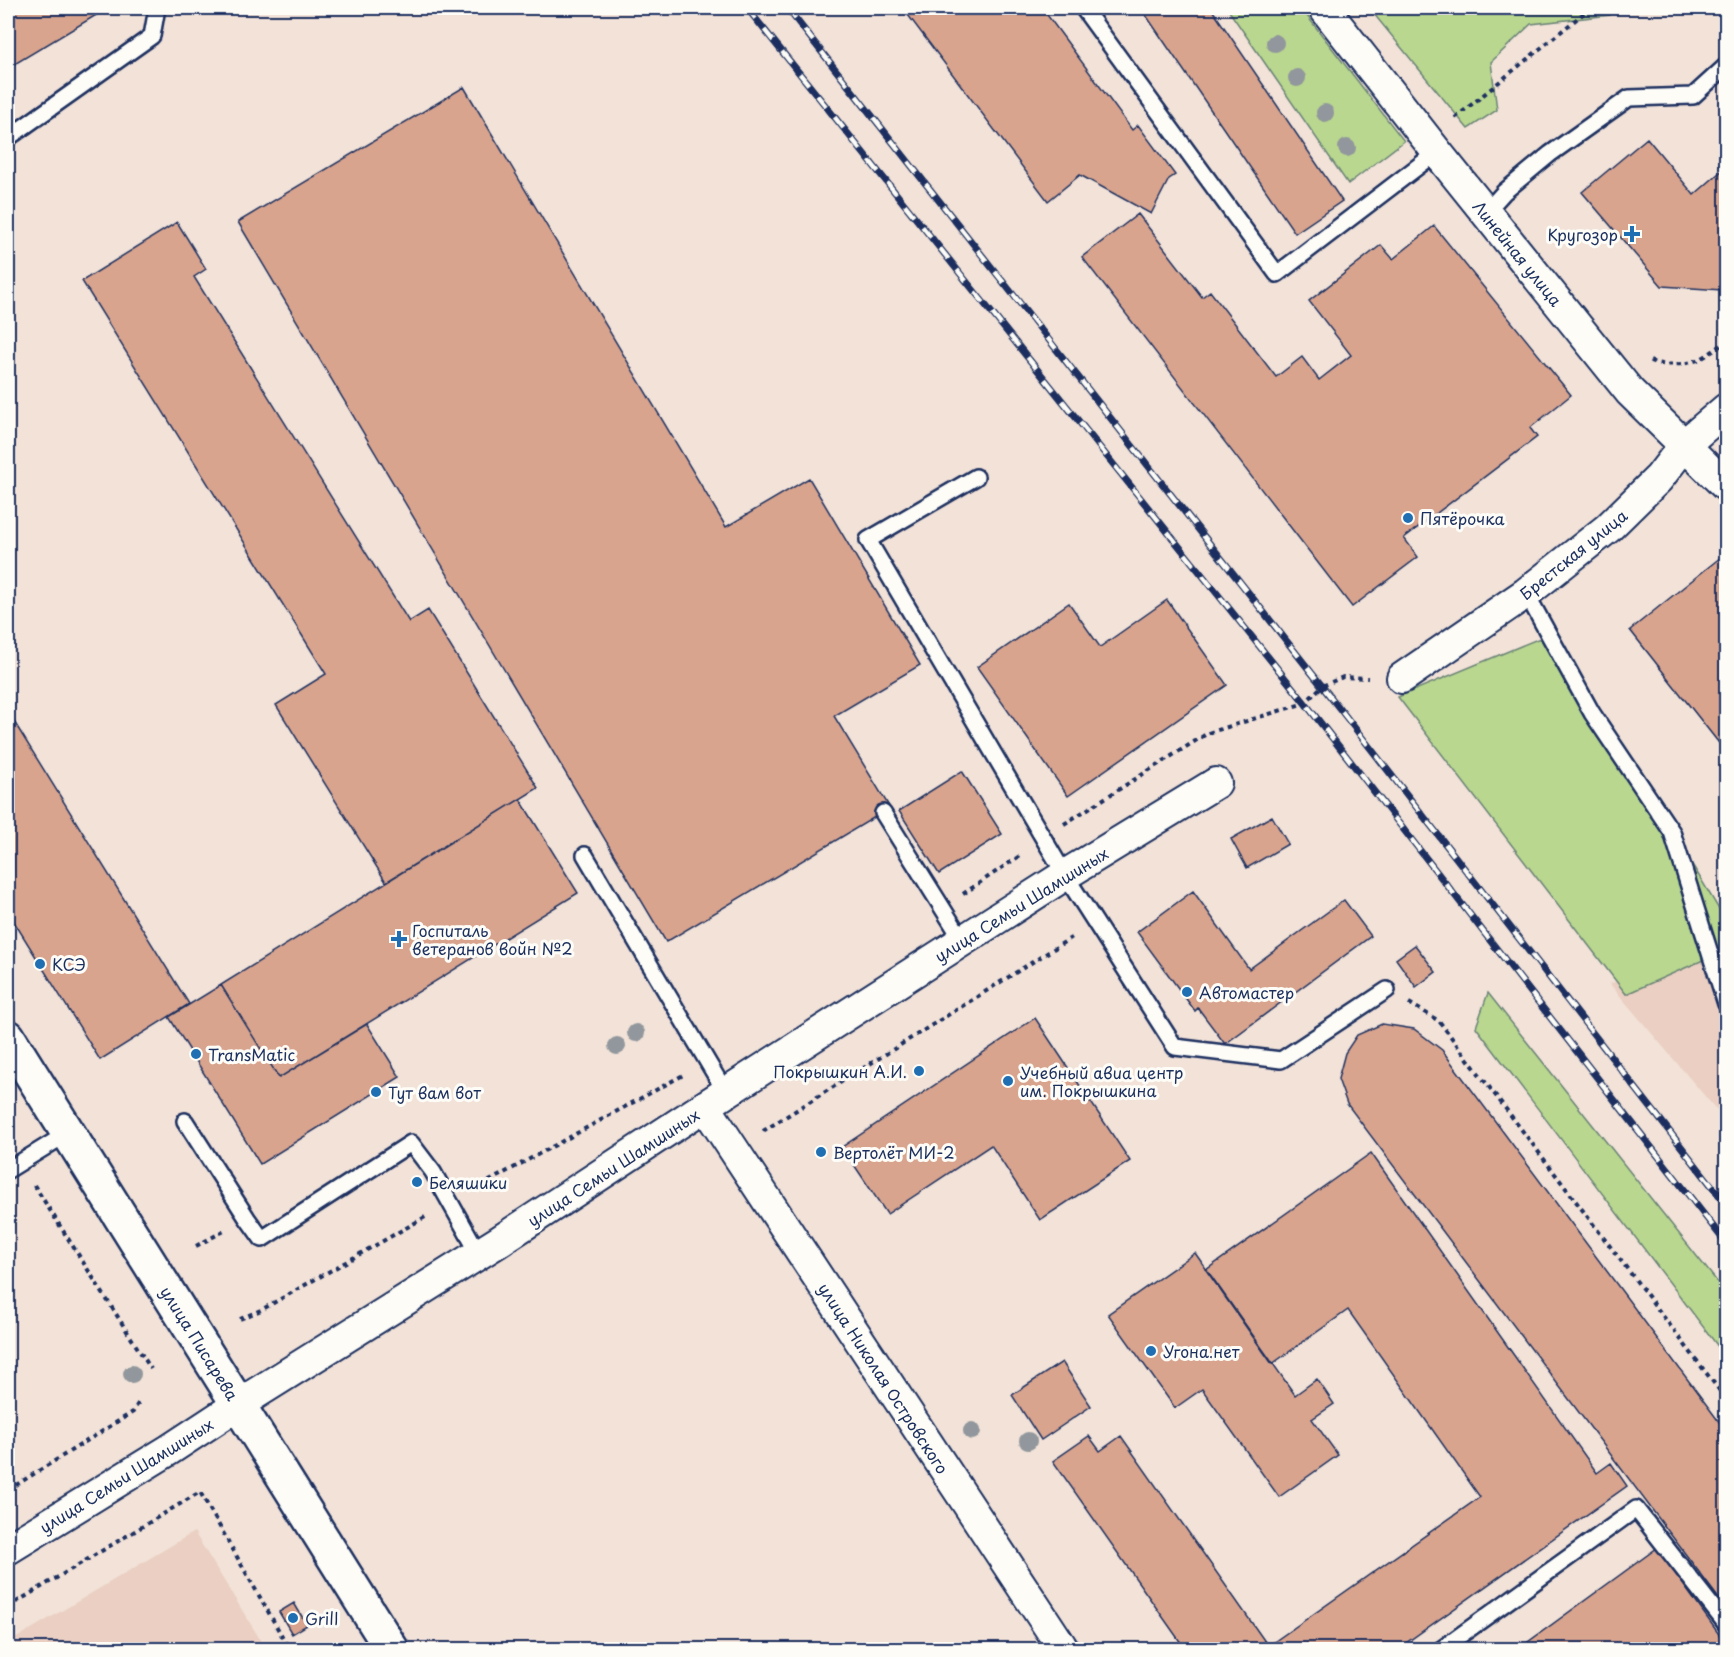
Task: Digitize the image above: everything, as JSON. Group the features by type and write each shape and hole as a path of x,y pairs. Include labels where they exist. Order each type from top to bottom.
{"main road":[{"name":"улица Писарева","path":"8,1037 392,1650"}],"street":[{"name":"Линейная улица","path":"1324,8 1485,213 1630,392 1726,486"},
{"name":"Брестская улица","path":"1402,678 1527,593 1608,528 1659,478 1685,444 1726,409"},
{"name":"улица Семьи Шамшиных","path":"8,1549 170,1450 239,1404 479,1254 1065,875 1216,783"},
{"name":"улица Николая Островского","path":"716,1099 734,1149 1064,1650"}],"lane":[{"path":"8,138 152,36 157,8"},
{"path":"1083,8 1277,274 1437,152"},
{"path":"1485,213 1504,192 1550,154 1629,98 1694,96 1726,66"},
{"path":"976,477 868,540 1065,875 1175,1047 1281,1060 1387,990"},
{"path":"1527,593 1592,713 1672,831 1726,1004"},
{"path":"883,813 963,940"},
{"path":"585,855 707,1062 716,1099"},
{"path":"186,1121 262,1239 411,1143 433,1172 479,1254"},
{"path":"14,1167 68,1133"},
{"path":"1440,1650 1636,1509 1726,1624"}],"path":[{"path":"1450,123 1590,8"},
{"path":"943,908 1044,839 1208,733 1305,703 1322,686 1343,677 1402,678"},
{"path":"734,1149 1095,922"},
{"path":"1387,990 1439,1021 1726,1399"},
{"path":"240,1319 261,1310 707,1062"},
{"path":"14,1167 151,1369"},
{"path":"8,1490 133,1412 140,1400"},
{"path":"8,1607 200,1492 290,1650"}],"shaded area":[{"path":"1726,934 1726,1121 1610,984"},
{"path":"194,1532 266,1649 8,1649 8,1643"}],"green space":[{"path":"1227,8 1301,8 1404,141 1348,184"},
{"path":"1369,8 1610,8 1610,15 1531,24 1491,62 1497,110 1468,129"},
{"path":"1540,638 1557,639 1726,921 1726,950 1626,994 1398,697"},
{"path":"1488,993 1726,1293 1726,1357 1476,1027"}],"building":[{"path":"8,8 108,8 8,68"},
{"path":"919,8 1042,8 1132,130 1138,125 1175,175 1169,179 1151,214 1080,175 1048,201 908,15"},
{"path":"1141,8 1211,8 1342,201 1295,233"},
{"path":"464,87 726,527 809,478 920,665 834,716 890,808 666,942 238,222"},
{"path":"1647,138 1694,195 1726,167 1726,286 1722,290 1662,286 1582,192"},
{"path":"1138,214 1202,297 1210,291 1276,377 1302,357 1319,380 1351,355 1309,301 1381,245 1393,259 1434,226 1571,395 1530,428 1537,437 1404,538 1418,557 1352,607 1082,257"},
{"path":"177,222 206,269 194,277 409,622 428,610 538,788 386,882 276,705 326,674 82,281"},
{"path":"1726,553 1726,752 1630,630"},
{"path":"1167,600 1227,685 1068,796 977,667 1069,603 1100,647"},
{"path":"8,712 189,1004 100,1060 8,912"},
{"path":"962,771 1002,834 939,874 899,811"},
{"name":"Госпиталь ветеранов войн №2","path":"520,799 578,893 279,1078 221,985"},
{"path":"1272,816 1288,844 1247,868 1231,839"},
{"path":"1193,891 1249,969 1344,900 1371,936 1225,1044 1198,1008 1195,1011 1137,932"},
{"path":"1415,945 1436,972 1416,987 1396,959"},
{"path":"221,985 279,1078 367,1024 400,1077 260,1164 169,1017"},
{"name":"Учебный авиа центр им. Покрышкина","path":"1035,1018 1130,1161 1040,1220 991,1145 887,1214 842,1147"},
{"path":"1382,1024 1414,1029 1442,1050 1726,1431 1726,1608 1347,1104 1338,1079 1345,1053 1357,1035"},
{"path":"1371,1153 1597,1473 1611,1463 1627,1486 1396,1650 1186,1650 1053,1461 1089,1436 1100,1451 1121,1436 1268,1646 1480,1497 1348,1310 1272,1364 1206,1270"},
{"path":"1195,1253 1295,1395 1317,1379 1334,1404 1312,1419 1338,1455 1279,1497 1202,1389 1175,1408 1108,1314"},
{"path":"1062,1362 1091,1406 1041,1440 1012,1395"},
{"path":"1657,1548 1726,1644 1724,1650 1517,1650"},
{"name":"Grill","path":"294,1603 307,1625 292,1634 279,1612"}],"railway":[{"path":"747,8 1305,703 1726,1243"},
{"path":"787,8 1322,686 1726,1204"}],"place":[{"name":"Кругозор","path":"1632,234"},
{"name":"Пятёрочка","path":"1408,518"},
{"name":"Госпиталь ветеранов войн №2","path":"399,939"},
{"name":"КСЭ","path":"40,964"},
{"name":"Автомастер","path":"1187,992"},
{"name":"TransMatic","path":"196,1054"},
{"name":"Покрышкин А.И.","path":"919,1071"},
{"name":"Учебный авиа центр им. Покрышкина","path":"1008,1081"},
{"name":"Тут вам вот","path":"376,1092"},
{"name":"Вертолёт МИ-2","path":"821,1152"},
{"name":"Беляшики","path":"417,1182"},
{"name":"Угона.нет","path":"1151,1351"},
{"name":"Grill","path":"293,1618"}]}
